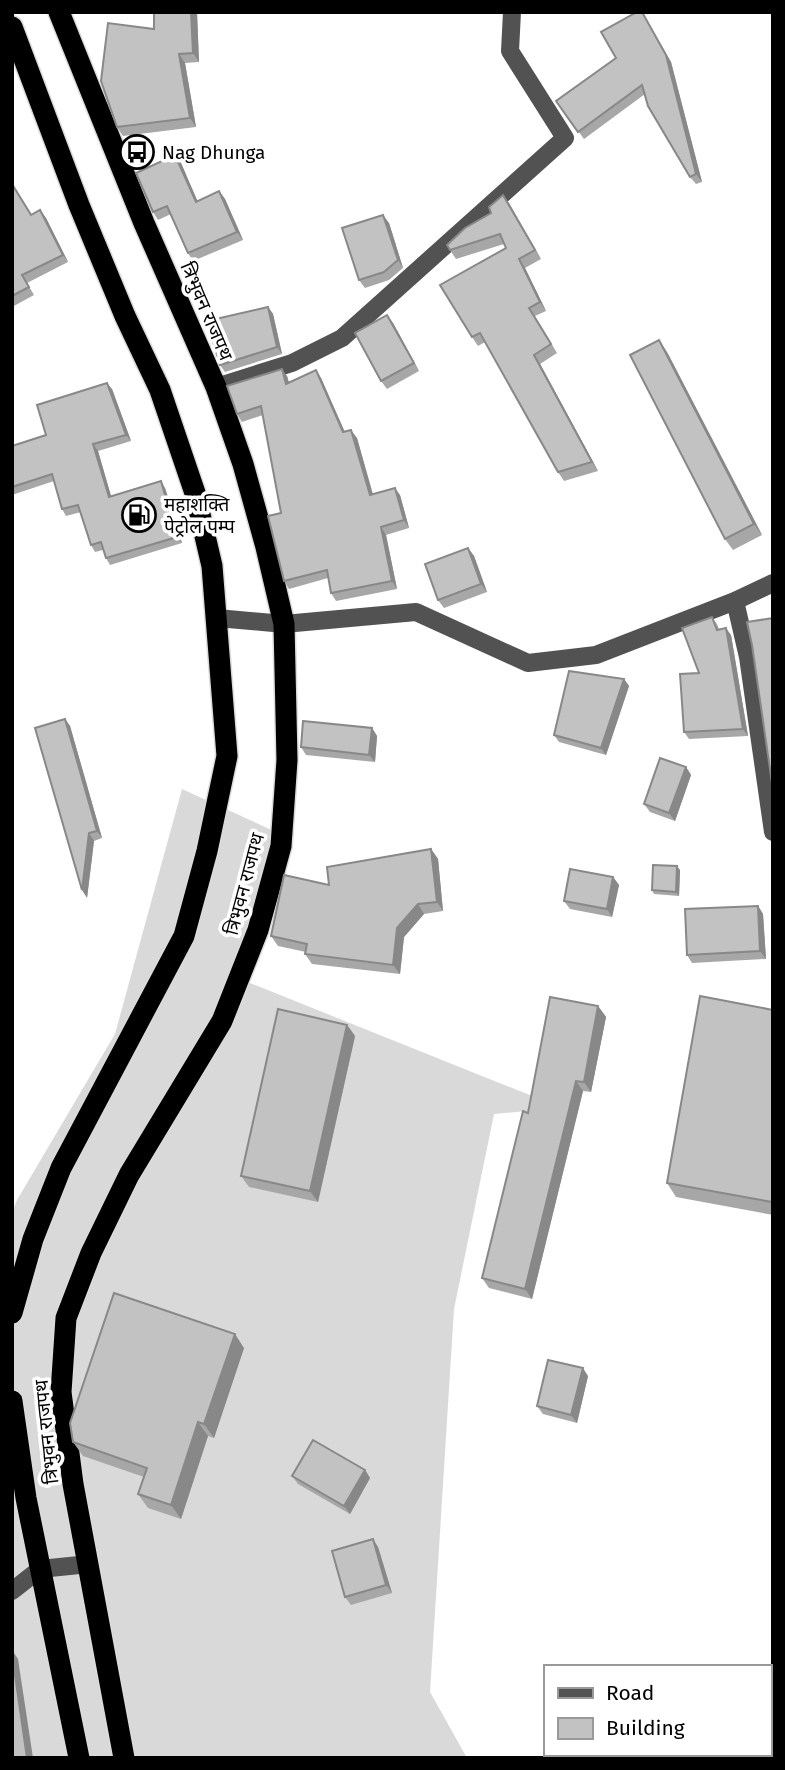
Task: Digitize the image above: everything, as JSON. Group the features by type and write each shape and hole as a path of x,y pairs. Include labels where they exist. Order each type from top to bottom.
{"highway":[{"name":"त्रिभुवन राजपथ","path":"66,15 144,223 216,387 243,464 284,624 288,760 281,846 258,930 222,1021 130,1175 92,1253 66,1318 61,1392 74,1484 124,1758"},
{"path":"12,27 79,205 125,316 160,390 195,492 212,566 228,756 207,851 184,936 61,1168 33,1239 12,1312"},
{"name":"त्रिभुवन राजपथ","path":"12,1401 26,1498 79,1758"}],"street":[{"path":"216,387 292,363 342,338 565,138 510,51 512,12"},
{"path":"217,618 284,624 416,612 528,663 596,654 735,601 773,583"},
{"path":"735,601 748,657 773,832"},
{"path":"12,1591 40,1569 89,1564"}],"shaded area":[{"path":"182,789 276,832 240,979 562,1108 494,1114 454,1309 430,1692 467,1758 12,1758 12,1212 115,1034"}],"building":[{"path":"154,12 191,12 193,53 179,54 190,118 117,127 101,81 108,23 154,29"},
{"path":"637,12 642,12 666,55 696,174 690,177 648,106 642,85 578,132 556,101 616,58 601,32"},
{"path":"175,155 196,202 219,191 237,232 188,253 167,206 153,212 136,173"},
{"path":"12,184 31,215 40,210 63,255 22,275 29,287 12,296"},
{"path":"503,195 535,250 519,259 540,302 529,308 551,344 534,355 592,462 558,472 480,333 472,337 440,285 506,248 500,234 450,250 447,245 465,228 491,213 489,207"},
{"path":"383,215 398,260 384,272 359,280 342,228"},
{"path":"268,307 277,347 220,365 207,321"},
{"path":"387,315 414,363 381,381 355,333"},
{"path":"659,340 754,524 725,539 630,355"},
{"path":"282,369 286,384 316,370 343,432 351,430 370,495 395,488 404,520 381,527 392,581 331,593 327,570 284,581 268,516 281,513 261,406 237,414 227,386"},
{"path":"107,383 126,435 93,444 109,497 161,481 177,537 106,558 101,542 91,545 78,505 62,509 52,474 12,487 12,446 46,435 37,405"},
{"path":"468,548 481,584 438,600 425,564"},
{"path":"712,617 717,630 726,628 743,729 684,732 680,674 699,673 682,628"},
{"path":"773,618 773,790 747,622"},
{"path":"569,671 624,679 601,748 554,735"},
{"path":"65,719 97,831 89,833 82,890 35,728"},
{"path":"303,721 372,728 369,755 301,747"},
{"path":"660,758 686,767 669,813 644,804"},
{"path":"431,849 437,902 418,904 397,928 393,965 305,954 307,944 271,936 284,875 329,885 327,867"},
{"path":"653,865 677,866 676,892 652,890"},
{"path":"570,869 613,877 607,909 564,901"},
{"path":"758,906 760,951 687,955 685,909"},
{"path":"700,996 773,1010 772,1202 667,1183"},
{"path":"550,997 598,1006 584,1082 576,1081 525,1289 482,1278 523,1111 528,1113"},
{"path":"278,1009 347,1025 310,1191 241,1176"},
{"path":"114,1293 235,1334 204,1424 198,1422 171,1505 138,1494 147,1468 73,1442 70,1423"},
{"path":"548,1360 583,1368 571,1415 537,1406"},
{"path":"313,1440 365,1470 344,1506 292,1476"},
{"path":"373,1539 386,1585 345,1597 332,1551"},
{"path":"12,1654 27,1758 12,1758"}],"place":[{"name":"Nag Dhunga","path":"137,152"},
{"name":"महाशक्ति पेट्रोल पम्प","path":"139,515"}]}
